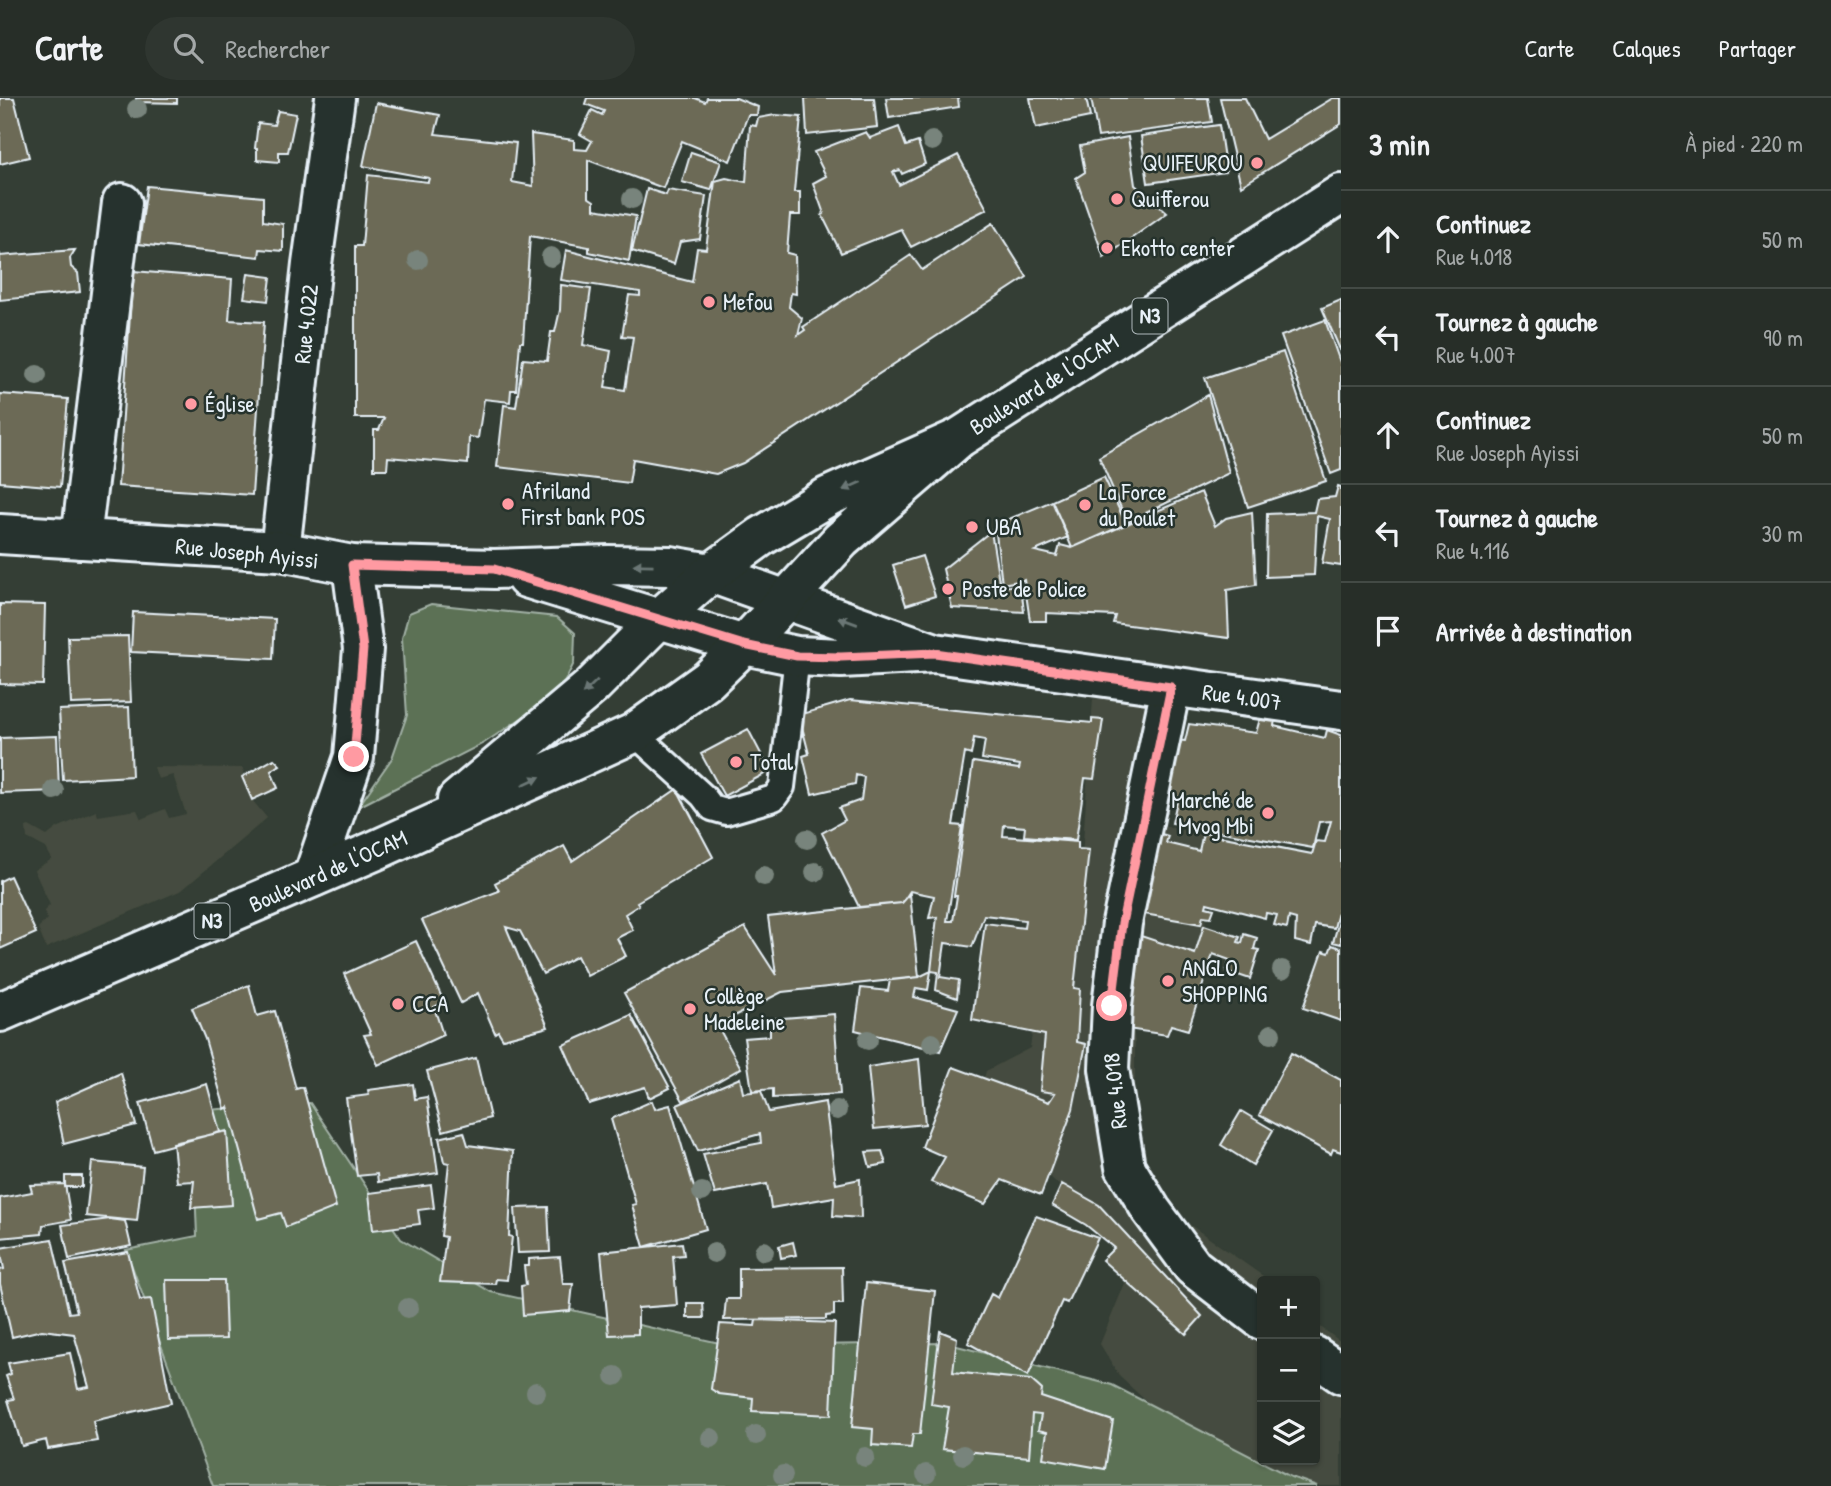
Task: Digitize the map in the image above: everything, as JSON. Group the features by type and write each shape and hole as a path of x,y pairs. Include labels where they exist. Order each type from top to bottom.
{"main road":[{"name":"Rue 4.022","path":"280,551 312,264 335,98"},
{"name":"Boulevard de l'OCAM","path":"787,599 841,540 959,438 1341,194"},
{"path":"81,539 122,203"},
{"name":"Boulevard de l'OCAM","path":"711,573 762,536 829,496 959,438"},
{"name":"Rue Joseph Ayissi","path":"0,534 280,551 352,565 494,569 670,566 711,573"},
{"path":"313,877 354,757 363,649 352,565"},
{"name":"Rue Joseph Ayissi","path":"494,569 650,629"},
{"name":"Rue 4.007","path":"711,573 935,653"},
{"name":"N3","path":"650,629 711,573"},
{"name":"N3","path":"744,645 787,599"},
{"name":"Boulevard de l'OCAM","path":"424,828 591,687 650,629"},
{"name":"Rue 4.007","path":"650,629 797,656 935,653 1341,710"},
{"name":"Boulevard de l'OCAM","path":"0,1012 313,877 634,733 708,680 744,645"},
{"name":"Rue 4.018","path":"1171,687 1122,923 1112,1006 1109,1069 1125,1167 1151,1210 1193,1266 1257,1316"},
{"path":"1320,1359 1341,1374"}],"lane":[{"path":"634,733 703,796 712,808 726,812 774,798 782,787 797,656"}],"shaded area":[{"path":"1161,697 1151,823 1208,836 1205,937 1185,1009 1129,994 1135,1043 1135,1080 1122,1081 1136,1145 1149,1168 1144,1173 1186,1222 1263,1276 1257,1276 1257,1465 1320,1465 1320,1327 1341,1342 1341,1486 1244,1486 1208,1458 1120,1377 1100,1344 1132,1266 1041,1168 1002,1180 960,1163 986,1071 1030,1048 1036,1006 1073,987 1093,699"},
{"path":"154,767 244,768 242,777 252,800 267,818 182,890 46,948 38,928 47,919 44,911 50,905 34,870 52,859 46,848 27,838 26,827 29,826 47,836 57,828 96,811 98,816 137,810 141,819 165,809 169,818 186,814 173,775 158,779"}],"green space":[{"path":"431,604 557,617 575,633 574,663 563,685 544,703 484,743 358,807 392,758 407,715 402,638 409,613"},
{"path":"310,1103 401,1239 491,1292 733,1346 945,1343 1112,1385 1257,1460 1257,1465 1268,1465 1317,1486 213,1486 126,1250 197,1236 192,1111"}],"building":[{"path":"0,98 14,98 29,157 0,164"},
{"path":"136,98 177,98 177,103 136,102"},
{"path":"587,98 695,98 705,102 707,98 736,98 758,107 757,115 748,115 730,161 682,141 663,188 588,160 588,197 594,201 594,209 636,216 629,261 589,252 589,247 530,236 523,342 520,342 516,390 511,390 510,402 484,399 478,438 469,437 468,464 388,457 387,469 374,469 374,430 379,430 384,418 355,418 355,246 362,246 368,175 428,182 429,178 363,166 376,103 440,115 435,134 516,143 512,182 533,186 531,134 574,140 574,149 587,150 592,141 580,134 592,110 602,115 604,111 585,104"},
{"path":"805,98 874,98 877,127 807,135"},
{"path":"886,98 958,98 959,107 889,118"},
{"path":"1030,98 1086,98 1090,117 1036,128"},
{"path":"1091,98 1208,98 1212,122 1098,137"},
{"name":"QUIFEUROU","path":"1220,98 1245,98 1265,139 1333,98 1341,98 1341,124 1241,186"},
{"path":"278,111 296,114 288,152 279,152 279,162 257,160 255,148 258,123 274,125"},
{"name":"Mefou","path":"775,115 801,117 794,192 800,192 800,215 790,215 787,253 795,255 796,294 791,293 789,307 802,318 798,335 805,330 803,327 911,255 922,270 993,223 1027,277 743,463 716,474 633,459 629,483 497,467 504,405 516,407 523,359 547,361 551,332 555,332 560,310 561,285 591,289 583,345 611,351 605,387 625,390 633,337 622,336 629,295 640,296 640,292 561,280 566,250 692,282 697,248 706,249 715,181 726,178 746,182 750,125 756,126 758,118"},
{"path":"1219,125 1226,172 1148,183 1141,136"},
{"path":"899,127 906,146 918,142 925,164 902,174 900,170 893,172 899,185 958,155 987,209 911,247 901,229 841,253 822,215 824,214 813,183 826,176 814,152 866,132 870,138"},
{"name":"Quifferou","path":"1128,137 1135,185 1167,213 1104,258 1076,178 1085,172 1080,146"},
{"path":"691,152 721,162 711,190 682,182"},
{"path":"147,186 263,197 263,221 283,224 283,251 260,249 259,257 139,244"},
{"path":"647,189 666,195 668,190 706,196 700,239 680,242 674,264 632,251"},
{"path":"75,250 70,258 71,267 78,273 80,292 0,300 0,256"},
{"name":"Église","path":"133,271 232,279 229,320 264,322 252,495 118,486"},
{"path":"248,274 271,277 268,301 244,298"},
{"path":"1341,300 1341,352 1322,308"},
{"path":"1325,320 1341,365 1341,470 1331,474 1281,336"},
{"path":"1283,352 1326,481 1248,507 1205,378"},
{"path":"0,394 68,399 60,487 0,482"},
{"path":"1208,395 1229,473 1127,522 1099,457"},
{"path":"1104,477 1126,524 1072,548 1052,501"},
{"path":"1338,486 1341,487 1341,566 1322,563 1330,519 1317,516 1314,575 1266,577 1267,514 1314,512 1317,499 1335,497"},
{"path":"1201,492 1215,526 1226,518 1252,512 1256,585 1227,590 1229,638 1113,623 1115,616 1046,613 1046,621 1030,621 1024,580 1002,584 995,525 1052,501 1068,537 1035,551 1057,556 1060,545 1072,548"},
{"path":"991,531 1000,587 1021,585 1024,612 952,608 943,569"},
{"path":"922,556 935,596 906,605 893,565"},
{"path":"0,604 45,605 43,685 0,684"},
{"path":"133,612 275,619 273,659 131,652"},
{"path":"128,636 131,702 71,704 68,637"},
{"path":"850,700 1092,723 1092,719 1103,720 1094,779 1085,778 1076,840 1024,836 1025,827 1004,825 1003,836 1078,842 1078,849 1089,850 1074,988 1080,989 1077,1042 1086,1044 1073,1109 1041,1195 1002,1180 985,1204 931,1182 945,1157 922,1147 953,1067 1049,1102 1055,1093 1040,1091 1045,1035 972,1020 985,923 1024,928 1025,920 984,915 972,947 945,943 940,977 959,980 957,998 936,990 938,972 931,971 937,917 929,918 934,896 910,891 902,903 859,907 822,833 845,820 839,808 861,800 864,777 856,775 855,784 812,794 803,756 809,754 799,715","holes":["974,738 985,740 982,759 1020,765 1019,769 973,762 954,896 957,896 953,921 947,921 962,826 953,825 965,753 971,755"]},
{"path":"129,707 132,776 63,780 59,710"},
{"path":"1261,715 1275,719 1274,726 1325,738 1327,730 1341,735 1341,901 1334,928 1315,925 1311,945 1295,941 1296,919 1289,917 1287,928 1274,925 1277,915 1266,913 1265,918 1207,903 1206,907 1214,909 1211,917 1203,916 1201,924 1144,914 1155,832 1168,836 1166,843 1199,851 1203,833 1312,854 1316,841 1325,842 1331,821 1319,822 1313,848 1172,823 1178,797 1171,796 1174,740 1185,741 1189,724 1256,733"},
{"name":"Total","path":"748,729 770,771 724,796 701,754"},
{"path":"57,736 59,791 0,793 0,738"},
{"path":"274,759 280,765 271,771 278,788 252,800 242,777"},
{"path":"677,789 713,857 637,902 639,905 625,914 633,930 617,938 626,956 587,976 577,956 543,974 520,931 506,927 548,1027 503,1039 498,1031 495,1033 478,993 461,1003 422,920 499,891 495,883 564,846 572,861"},
{"path":"10,876 36,933 0,949 0,881"},
{"name":"Collège Madeleine","path":"910,894 919,977 782,992 717,1025 741,1068 683,1101 624,993 745,927 776,975 768,917 902,903"},
{"path":"1341,914 1341,944 1333,942"},
{"path":"1204,925 1240,937 1238,942 1242,943 1244,934 1257,938 1254,949 1259,950 1250,979 1226,971 1230,960 1213,954 1188,1030 1171,1025 1167,1035 1114,1027 1129,932 1195,954"},
{"name":"CCA","path":"416,941 444,1002 434,1007 443,1035 378,1065 364,1035 371,1034 344,974"},
{"path":"1332,945 1341,948 1341,1021 1303,1008 1323,951 1329,953"},
{"path":"931,971 928,990 916,988 914,997 958,1009 940,1051 855,1030 861,988 888,991 890,980 919,977"},
{"path":"249,985 257,1016 275,1011 296,1089 303,1087 336,1207 286,1227 281,1213 258,1219 228,1107 225,1109 205,1039 192,1008"},
{"path":"834,1014 840,1094 773,1098 773,1089 752,1091 744,1038 770,1036 770,1019"},
{"path":"631,1015 670,1088 649,1098 645,1087 589,1104 563,1045"},
{"path":"1291,1053 1341,1080 1341,1152 1333,1149 1331,1154 1259,1115"},
{"path":"476,1058 490,1118 443,1131 427,1071"},
{"path":"919,1059 925,1124 874,1129 868,1067"},
{"path":"121,1073 136,1125 64,1144 55,1102"},
{"path":"740,1078 743,1093 761,1091 769,1112 825,1102 836,1184 860,1179 861,1218 833,1216 834,1197 771,1208 767,1184 715,1194 703,1154 761,1143 760,1134 698,1151 677,1105"},
{"path":"207,1084 220,1132 153,1150 140,1103"},
{"path":"413,1084 415,1099 427,1097 438,1173 378,1182 377,1174 357,1176 346,1098 369,1095 368,1090"},
{"path":"652,1101 655,1109 670,1105 706,1229 644,1247 632,1205 636,1204 611,1119"},
{"path":"1241,1111 1273,1130 1253,1165 1221,1145"},
{"path":"227,1131 232,1205 191,1208 194,1181 177,1182 173,1143"},
{"path":"464,1132 468,1145 513,1151 509,1236 512,1237 507,1280 496,1279 495,1284 440,1282 446,1237 441,1236 449,1163 444,1162 439,1138"},
{"path":"882,1151 886,1164 870,1167 866,1152"},
{"path":"92,1162 143,1167 137,1221 86,1216"},
{"path":"65,1176 82,1176 82,1187 65,1187"},
{"path":"65,1184 71,1220 43,1225 42,1234 0,1238 0,1198 32,1192 30,1185"},
{"path":"1062,1184 1099,1205 1202,1316 1186,1334 1102,1260 1114,1248 1086,1225 1052,1205"},
{"path":"431,1185 434,1208 418,1210 420,1224 373,1230 369,1193"},
{"path":"548,1207 550,1252 518,1253 515,1208"},
{"path":"1036,1216 1098,1238 1067,1303 1062,1301 1028,1376 968,1343 991,1294 998,1298"},
{"path":"110,1219 125,1221 131,1246 69,1259 62,1225"},
{"path":"52,1239 69,1313 77,1312 65,1263 128,1252 140,1300 151,1299 171,1403 93,1421 97,1441 48,1449 46,1440 22,1446 8,1400 14,1399 6,1376 11,1374 8,1363 70,1353 78,1389 89,1387 74,1334 42,1330 12,1337 0,1284 0,1270 4,1269 0,1248"},
{"path":"793,1242 796,1255 781,1258 779,1246"},
{"path":"682,1243 684,1255 673,1256 677,1305 638,1308 638,1334 609,1335 601,1252"},
{"path":"560,1257 563,1284 573,1284 570,1311 523,1315 521,1286 526,1285 524,1266 529,1266 529,1259"},
{"path":"842,1267 843,1304 834,1304 834,1315 826,1316 826,1319 724,1320 726,1299 739,1299 739,1268"},
{"path":"166,1280 224,1280 226,1339 168,1340"},
{"path":"866,1283 935,1291 920,1434 913,1434 911,1448 872,1445 873,1429 852,1427"},
{"path":"687,1303 703,1303 704,1318 687,1318"},
{"path":"756,1320 835,1323 831,1415 752,1411 753,1398 719,1394 711,1389 720,1324 755,1326"},
{"path":"940,1331 957,1338 953,1372 1031,1380 1042,1390 1041,1397 1113,1421 1105,1469 1043,1458 1047,1432 1038,1430 1041,1415 1032,1414 1029,1457 942,1449 949,1407 931,1404"}],"place":[{"name":"QUIFEUROU","path":"1257,163"},
{"name":"Quifferou","path":"1117,199"},
{"name":"Ekotto center","path":"1107,248"},
{"name":"Mefou","path":"709,302"},
{"name":"Église","path":"191,404"},
{"name":"Afriland First bank POS","path":"508,504"},
{"name":"La Force du Poulet","path":"1085,505"},
{"name":"UBA","path":"972,527"},
{"name":"Poste de Police","path":"948,589"},
{"name":"Total","path":"736,762"},
{"name":"Marché de Mvog Mbi","path":"1268,813"},
{"name":"ANGLO SHOPPING","path":"1168,981"},
{"name":"CCA","path":"398,1004"},
{"name":"Collège Madeleine","path":"690,1009"}],"route":[{"path":"354,757 363,649 352,565 494,569 744,645 797,656 935,653 1171,687 1122,923 1112,1006"}]}
